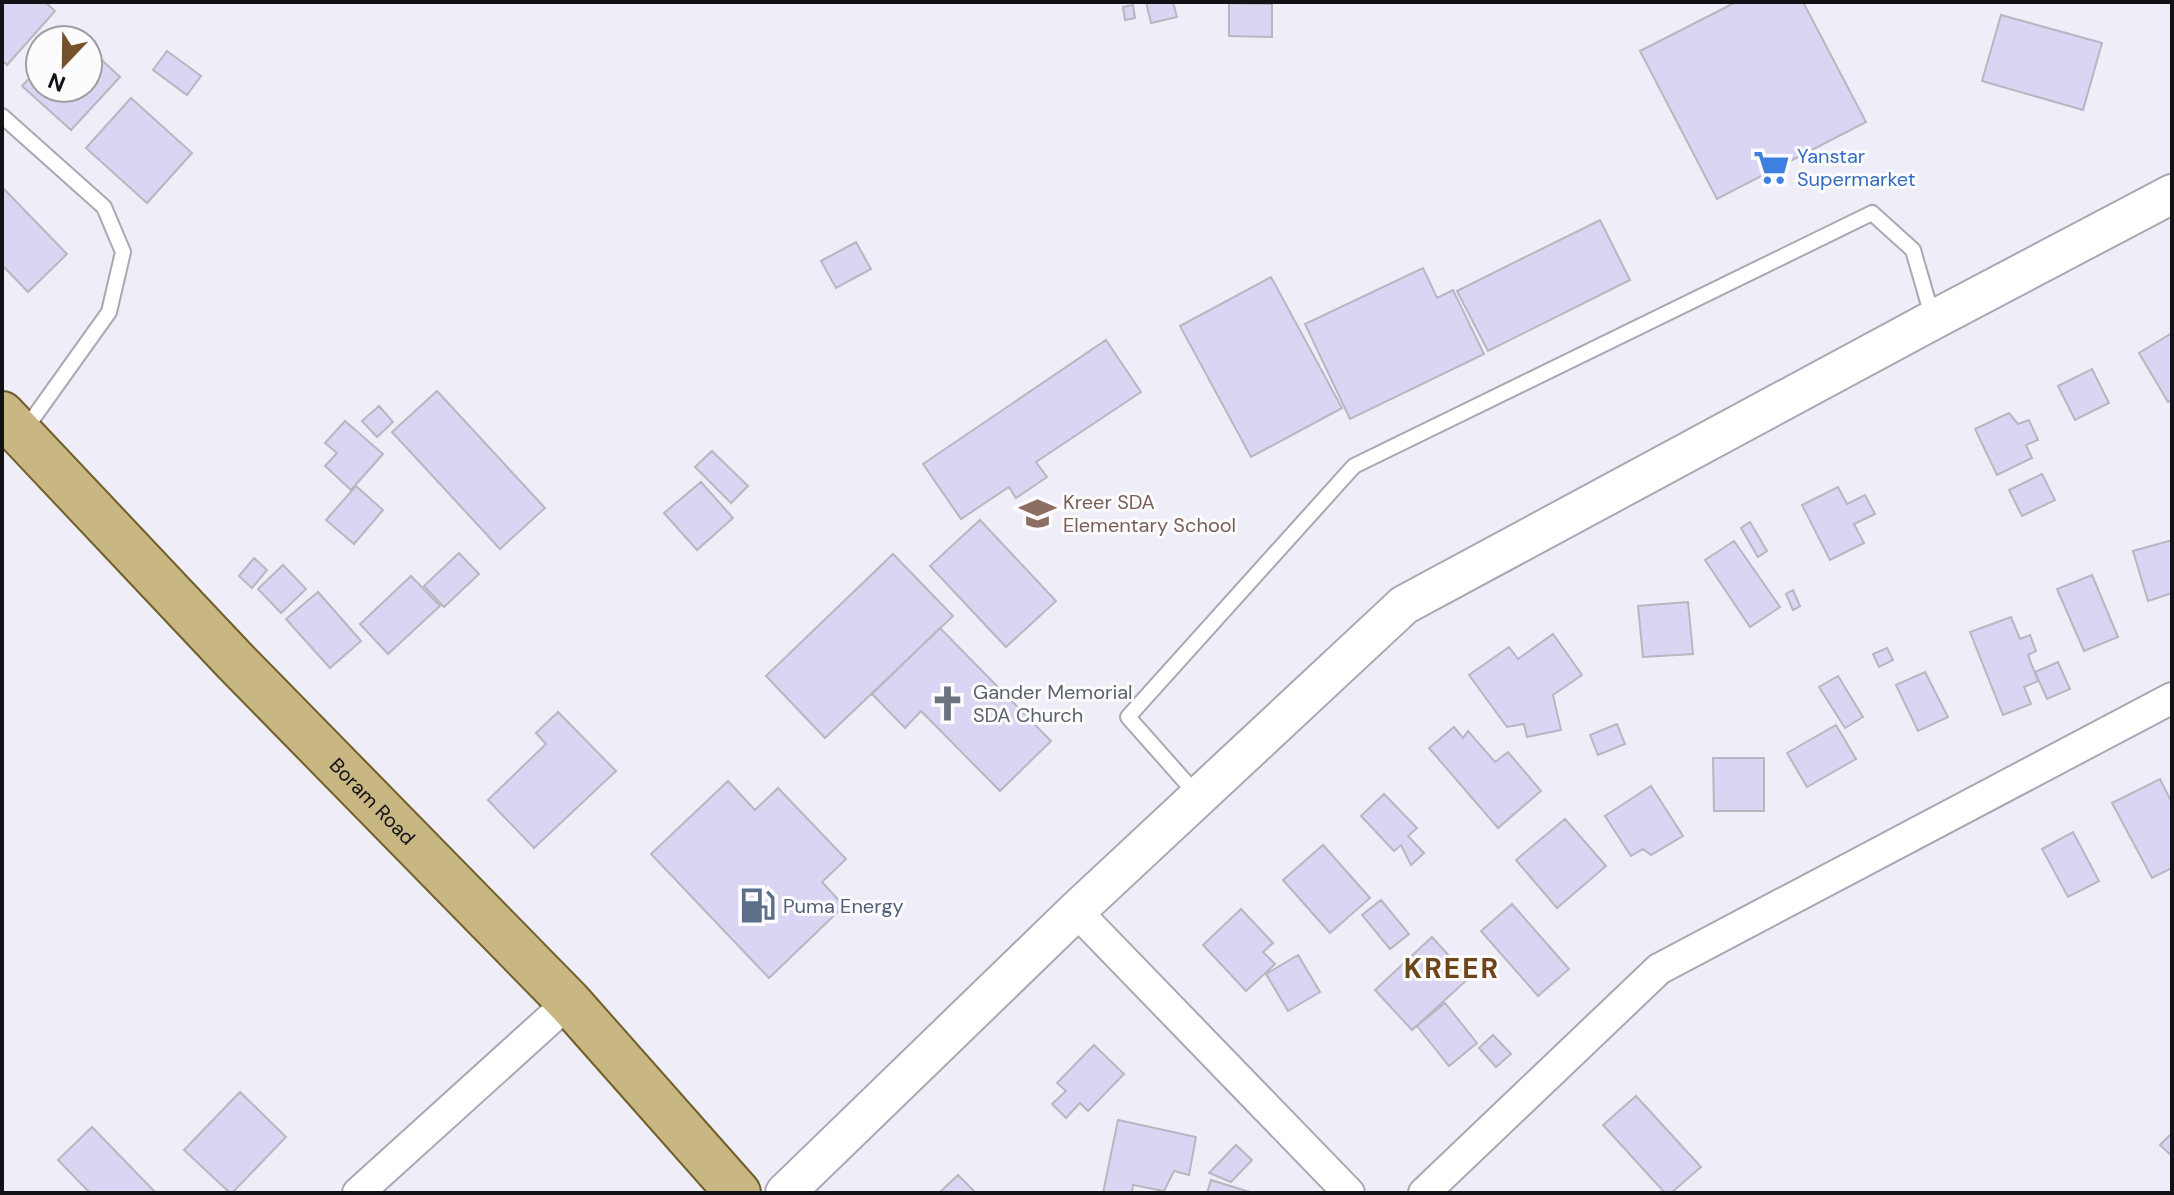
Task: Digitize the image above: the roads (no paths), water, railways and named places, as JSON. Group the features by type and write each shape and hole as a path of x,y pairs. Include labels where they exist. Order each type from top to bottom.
{"main road":[{"name":"Boram Road","path":"12,424 234,660 569,1002 738,1193"}],"street":[{"path":"785,1193 1076,911 1404,605 2172,194"},
{"path":"1424,1193 1659,969 2172,698"},
{"path":"1076,911 1349,1193"},
{"path":"358,1193 569,1002"}],"lane":[{"path":"2,116 104,207 123,252 109,312 12,424"},
{"path":"1199,797 1128,717 1354,466 1872,213 1913,250 1933,320"}],"place":[{"name":"Yanstar Supermarket","path":"1771,167"},
{"name":"Kreer SDA Elementary School","path":"1037,514"},
{"name":"Gander Memorial SDA Church","path":"947,703"},
{"name":"Puma Energy","path":"757,906"}],"district":[{"name":"KREER","path":"1452,968"}]}
